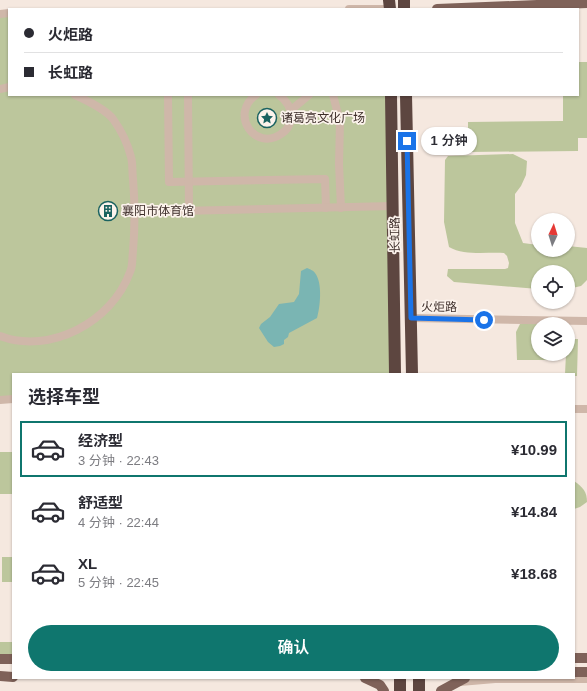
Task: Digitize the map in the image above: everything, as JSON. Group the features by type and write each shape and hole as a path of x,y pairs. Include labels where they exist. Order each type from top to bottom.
{"highway":[{"name":"长虹路","path":"391,96 395,373"},
{"name":"长虹路","path":"406,96 412,373"},
{"path":"400,679 400,691"},
{"path":"419,679 419,691"}],"main road":[{"path":"466,8 587,3"},
{"path":"575,658 587,658"},
{"path":"0,659 12,659"},
{"path":"575,672 587,672"},
{"path":"0,676 12,677"},
{"path":"367,679 380,685 384,691"},
{"path":"441,691 461,680"}],"street":[{"path":"0,336 10,340 28,342 53,339 79,329 99,316 112,304 131,271 135,212 131,158 124,138 113,119 97,107 77,96"},
{"path":"168,96 169,182 325,179 326,208"},
{"path":"188,96 189,211"},
{"path":"255,96 248,103 244,115 245,121 251,131 261,138 273,138 284,132 290,122 291,110 281,96"},
{"path":"291,110 308,96"},
{"path":"332,96 340,122 339,164 341,208"},
{"path":"135,212 392,206"},
{"name":"火炬路","path":"411,318 587,321"},
{"path":"0,400 12,400"},
{"path":"575,409 587,409"},
{"path":"575,654 587,654"},
{"path":"575,678 587,678"},
{"path":"461,680 495,679"}],"green space":[{"path":"0,11 8,11 8,96 391,96 395,373 12,373 12,398 0,397"},
{"path":"579,62 587,62 587,138 578,138 578,151 468,152 468,122 563,121 563,96 579,96"},
{"path":"513,154 527,161 526,175 515,194 515,223 523,243 531,244 531,257 575,257 575,247 587,248 587,280 581,286 575,287 575,265 531,265 531,288 454,282 447,276 448,269 505,269 508,268 509,263 507,256 504,253 469,253 449,247 444,222 445,160 448,156"},
{"path":"520,324 531,324 531,360 517,360 516,332"},
{"path":"575,339 578,339 577,376 575,376 575,373 565,373 566,361 575,361"},
{"path":"0,452 12,452 12,494 0,494"},
{"path":"575,482 580,485 586,495 587,502 575,509"},
{"path":"2,557 12,557 12,582 2,582"},
{"path":"0,642 12,642 12,659 0,655"}],"water":[{"path":"307,268 312,270 318,277 320,302 317,318 289,333 288,337 284,340 284,344 274,347 268,342 259,328 261,324 270,317 279,304 294,302 299,294 301,271"}],"place":[{"name":"诸葛亮文化广场","path":"267,118"},
{"name":"襄阳市体育馆","path":"108,211"}],"route":[{"path":"407,141 411,318 484,320"}]}
